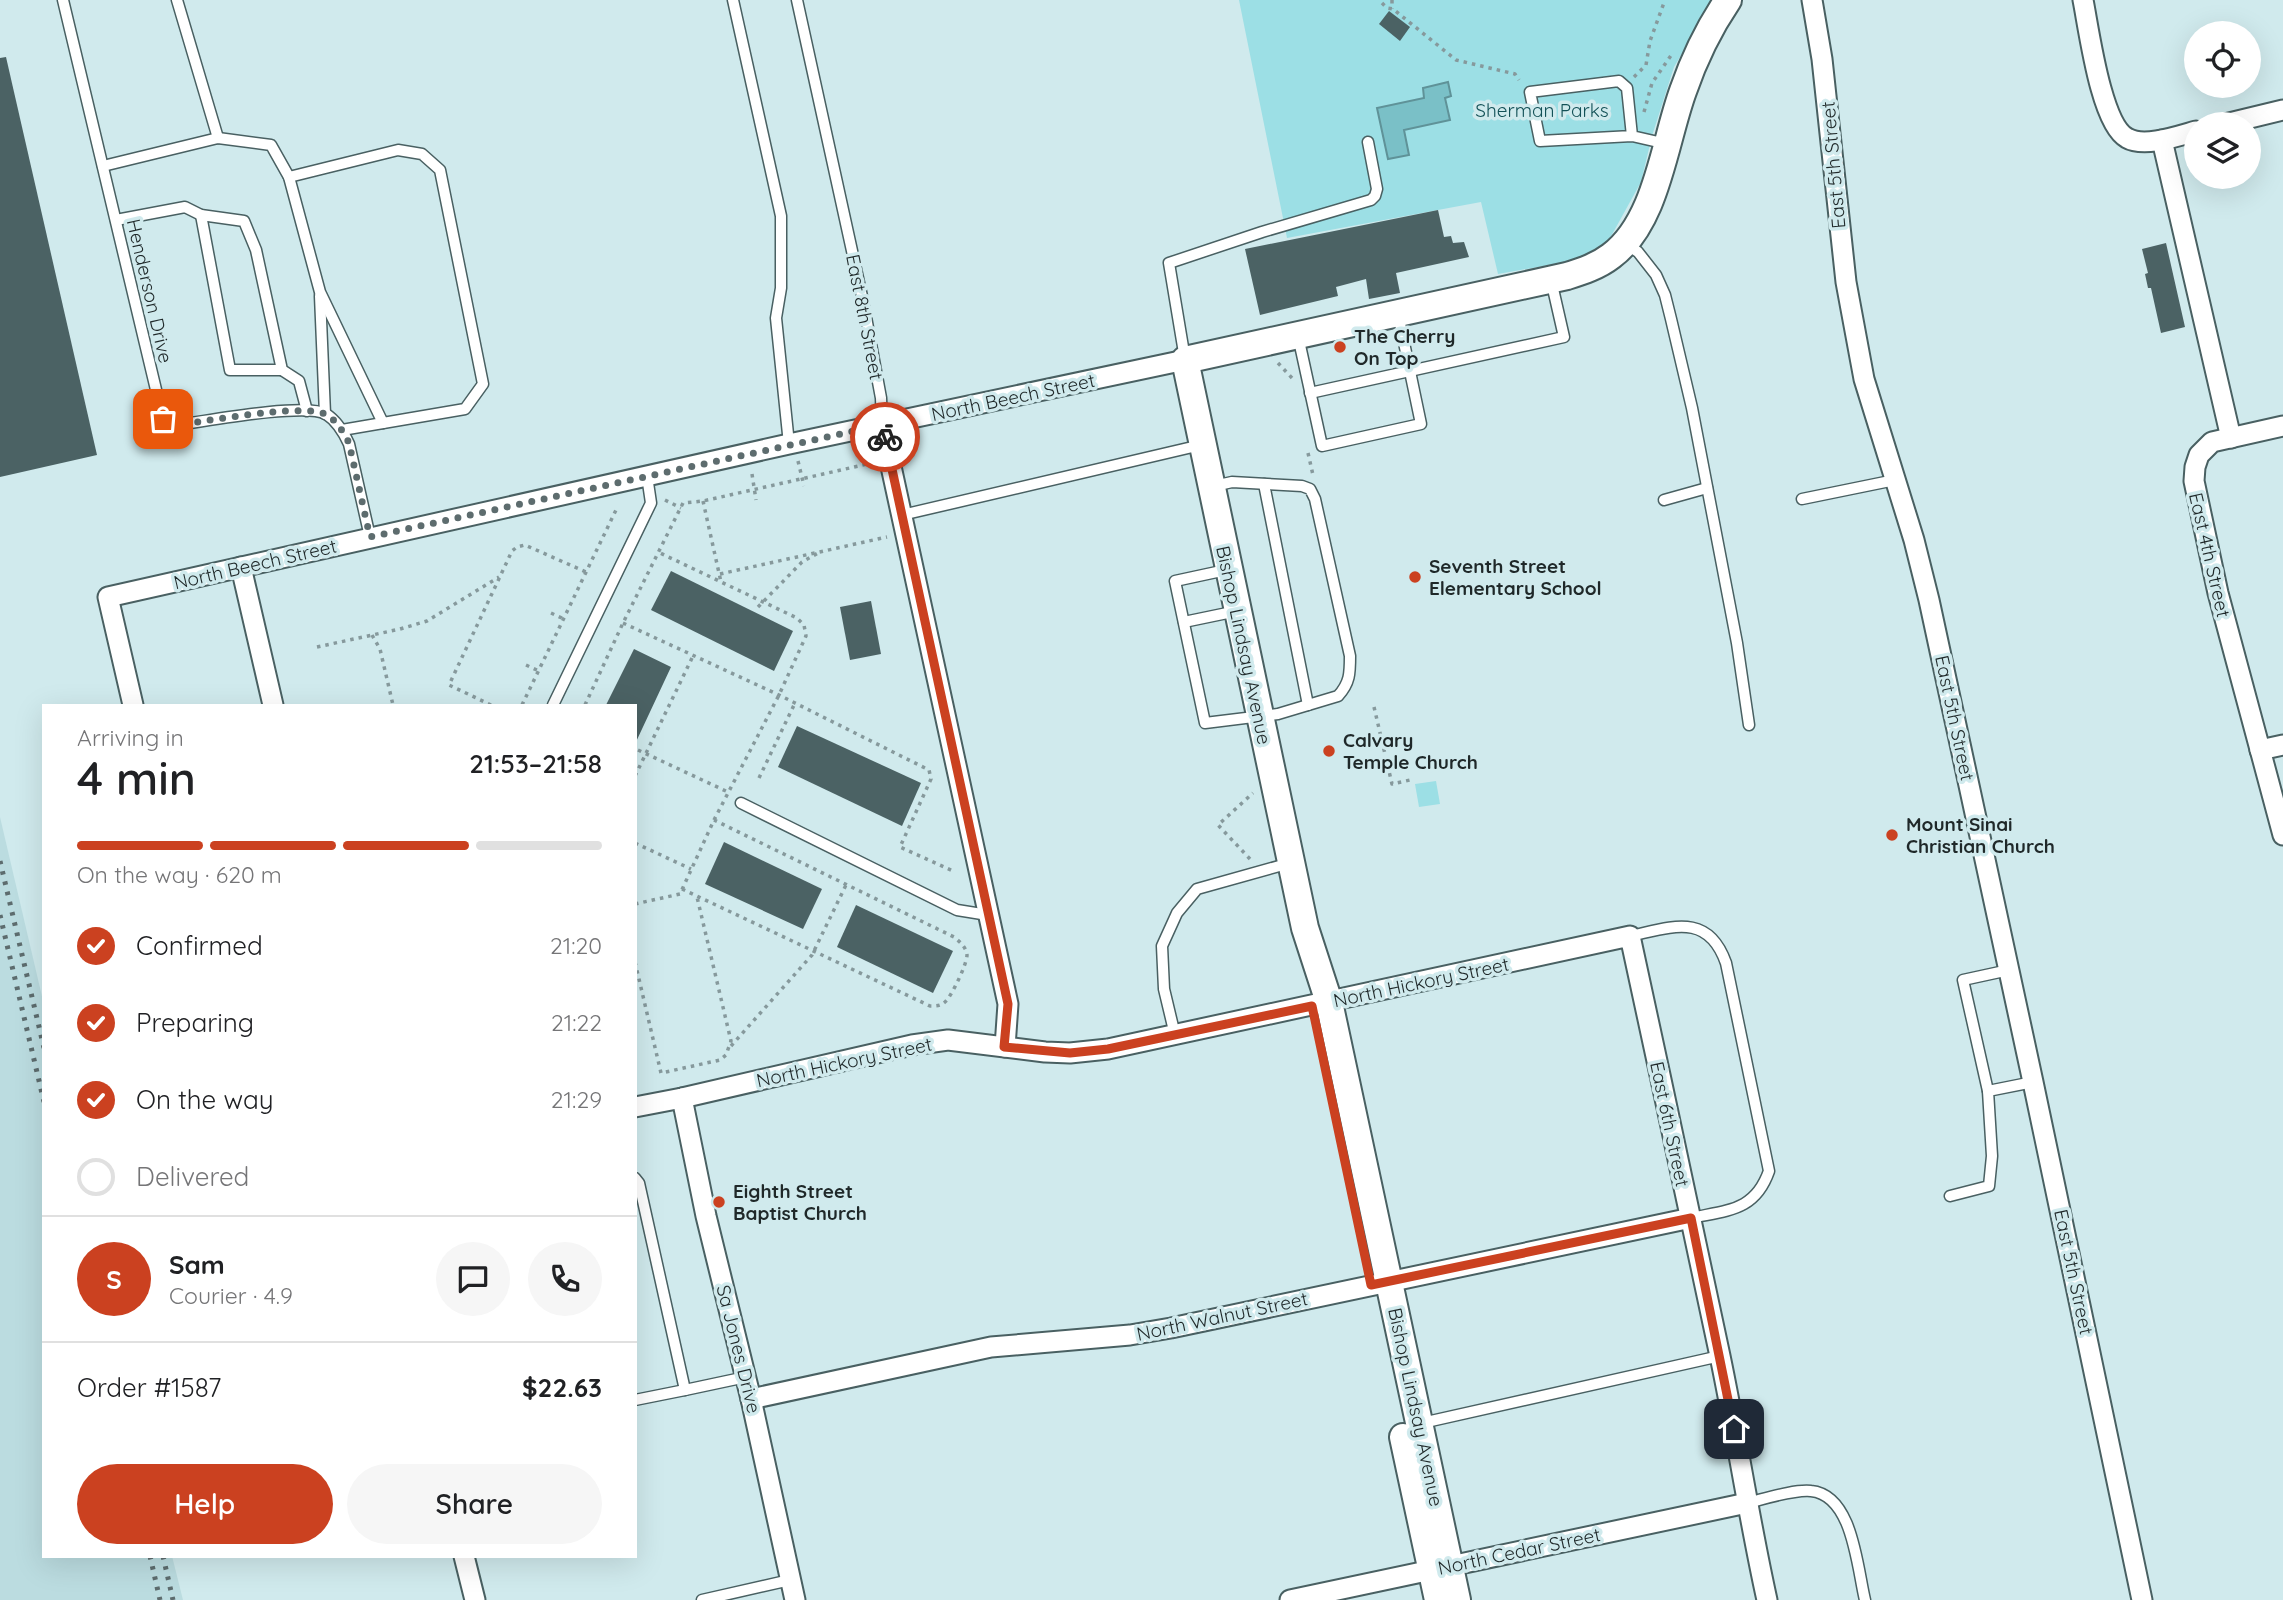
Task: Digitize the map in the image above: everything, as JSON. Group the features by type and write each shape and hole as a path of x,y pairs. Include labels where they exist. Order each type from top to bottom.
{"street":[{"name":"North Beech Street","path":"132,704 108,597 647,476 794,452 882,425 1551,280 1598,265 1625,243 1646,211 1682,93 1684,55 1728,0"},
{"name":"East 5th Street","path":"1812,0 1822,59 1846,282 1864,379 1914,540 1929,600 2034,1082 2142,1600"},
{"path":"2083,0 2101,87 2108,112 2117,130 2128,139 2143,142 2184,134"},
{"path":"2261,115 2283,110"},
{"path":"2162,140 2231,438"},
{"name":"Bishop Lindsay Avenue","path":"1185,360 1441,1567 1457,1600"},
{"name":"East 8th Street","path":"882,425 1008,1004 1004,1047"},
{"name":"East 4th Street","path":"2283,426 2212,442 2199,455 2194,481 2218,593 2283,835"},
{"path":"241,567 273,704"},
{"path":"2260,750 2283,745"},
{"name":"North Hickory Street","path":"637,1106 682,1098 912,1045 948,1040 1070,1053 1108,1049 1630,936"},
{"name":"East 6th Street","path":"1630,936 1720,1356 1767,1600"},
{"name":"Sa Jones Drive","path":"682,1098 706,1216 746,1377 796,1600"},
{"name":"North Walnut Street","path":"751,1399 991,1347 1130,1335 1691,1218"},
{"name":"Bishop Lindsay Avenue","path":"1380,1283 1418,1424 1441,1567 1438,1600"},
{"name":"North Cedar Street","path":"1290,1600 1747,1503"},
{"path":"464,1558 475,1600"}],"lane":[{"name":"Henderson Drive","path":"63,0 163,419 171,426 298,409 325,414"},
{"path":"177,0 218,138"},
{"path":"733,0 781,216 781,288 776,318 794,452"},
{"name":"East 8th Street","path":"797,0 863,301 881,398 882,425"},
{"path":"1632,136 1627,88 1619,81 1530,92 1540,142 1632,136 1667,144"},
{"path":"103,166 218,138 271,145 289,177 320,292 383,424"},
{"path":"1185,360 1169,263 1371,200 1377,189 1368,142"},
{"path":"289,177 398,150 422,153 440,170 483,384 465,409 342,430"},
{"path":"116,220 185,207 201,215 244,221 256,250 282,370"},
{"path":"201,215 230,370 282,370 299,381 307,411"},
{"path":"1625,243 1638,252 1656,275 1665,295 1692,408 1737,643 1749,725"},
{"path":"1310,393 1564,337 1551,280"},
{"path":"320,292 325,414 342,430 349,443 370,537"},
{"path":"1298,335 1322,446 1422,424 1398,314"},
{"path":"902,515 1201,445"},
{"path":"553,704 651,503 647,476"},
{"path":"1802,499 1895,480"},
{"path":"1210,486 1232,482 1302,486 1310,489 1315,499 1350,656 1350,677 1338,696 1259,718 1205,723 1175,581 1228,569"},
{"path":"1264,484 1308,705"},
{"path":"1664,500 1707,488"},
{"path":"1184,622 1237,611"},
{"path":"741,803 957,910 989,915"},
{"path":"1175,1035 1164,989 1162,946 1177,913 1197,889 1291,863"},
{"path":"1630,936 1688,926 1712,937 1721,949 1726,963 1769,1171 1760,1190 1746,1204 1691,1218"},
{"path":"1950,1196 1989,1186 1992,1156 1987,1091 1963,980 2009,970"},
{"path":"1987,1091 2034,1082"},
{"path":"637,1180 685,1390"},
{"path":"1418,1424 1720,1356"},
{"path":"637,1400 746,1377"},
{"path":"1747,1503 1811,1491 1832,1499 1841,1508 1847,1521 1865,1600"},
{"path":"702,1600 790,1580"}],"path":[{"path":"1392,0 1392,9"},
{"path":"1633,78 1646,65 1650,41 1665,0"},
{"path":"1382,3 1457,60 1515,74 1519,80"},
{"path":"1643,117 1652,83 1684,55"},
{"path":"794,452 804,486"},
{"path":"585,704 683,503 703,501 889,460"},
{"path":"752,474 756,500"},
{"path":"665,500 681,508"},
{"path":"703,501 721,582"},
{"path":"522,704 616,510"},
{"path":"720,574 889,536 906,537"},
{"path":"489,704 449,685 512,551 525,545 586,572"},
{"path":"758,607 802,562 822,551"},
{"path":"658,552 797,618 804,625 806,636 779,695"},
{"path":"317,647 426,621 500,576"},
{"path":"551,613 564,619"},
{"path":"623,623 779,695 929,770 931,779 900,846 953,871"},
{"path":"372,635 380,649 393,704"},
{"path":"637,772 693,656"},
{"path":"526,665 538,671"},
{"path":"759,778 794,703"},
{"path":"1374,707 1392,784 1410,780"},
{"path":"638,750 728,792"},
{"path":"1252,861 1219,825 1257,789"},
{"path":"637,903 681,892 697,896 930,1006 941,1005 948,1000 967,955 962,943 714,820"},
{"path":"637,844 691,869"},
{"path":"637,971 661,1073 720,1060 814,951 846,884"},
{"path":"697,896 731,1041 729,1047"}],"shaded area":[{"path":"1448,82 1451,96 1445,98 1450,120 1404,130 1409,155 1388,159 1377,108 1424,98 1423,88"},
{"path":"0,817 42,996 42,1558 172,1558 183,1600 0,1600"}],"green space":[{"name":"Sherman Parks","path":"1239,0 1714,0 1674,67 1652,136 1641,182 1609,240 1577,260 1498,274 1481,202 1287,238"},
{"path":"1436,781 1440,804 1419,807 1415,784"}],"building":[{"path":"1389,11 1410,27 1400,41 1379,24"},
{"path":"6,57 97,455 0,477 0,58"},
{"path":"1438,210 1444,237 1451,236 1453,243 1464,242 1469,257 1396,273 1400,293 1369,299 1366,279 1336,287 1338,296 1260,315 1245,249"},
{"path":"2166,243 2185,327 2161,333 2151,288 2148,288 2145,274 2148,273 2142,249"},
{"path":"671,571 793,631 774,671 651,610"},
{"path":"871,601 881,654 850,660 840,607"},
{"path":"634,649 671,667 637,740 637,704 606,704"},
{"path":"797,726 921,783 902,826 778,767"},
{"path":"724,842 822,889 803,929 705,884"},
{"path":"856,905 953,951 933,993 837,947"}],"railway":[{"path":"0,861 42,1040"},
{"path":"0,915 42,1094"},
{"path":"150,1558 160,1600"},
{"path":"163,1558 173,1600"}],"way so far":[{"path":"163,419 171,426 298,409 325,414 342,430 349,443 370,537 882,425 885,437"}],"place":[{"name":"The Cherry On Top","path":"1340,347"},
{"name":"Seventh Street Elementary School","path":"1415,577"},
{"name":"Calvary Temple Church","path":"1329,751"},
{"name":"Mount Sinai Christian Church","path":"1892,835"},
{"name":"Eighth Street Baptist Church","path":"719,1202"}],"route":[{"path":"885,437 1008,1004 1004,1047 1070,1053 1108,1049 1312,1006 1371,1285 1691,1218 1734,1429"}]}
